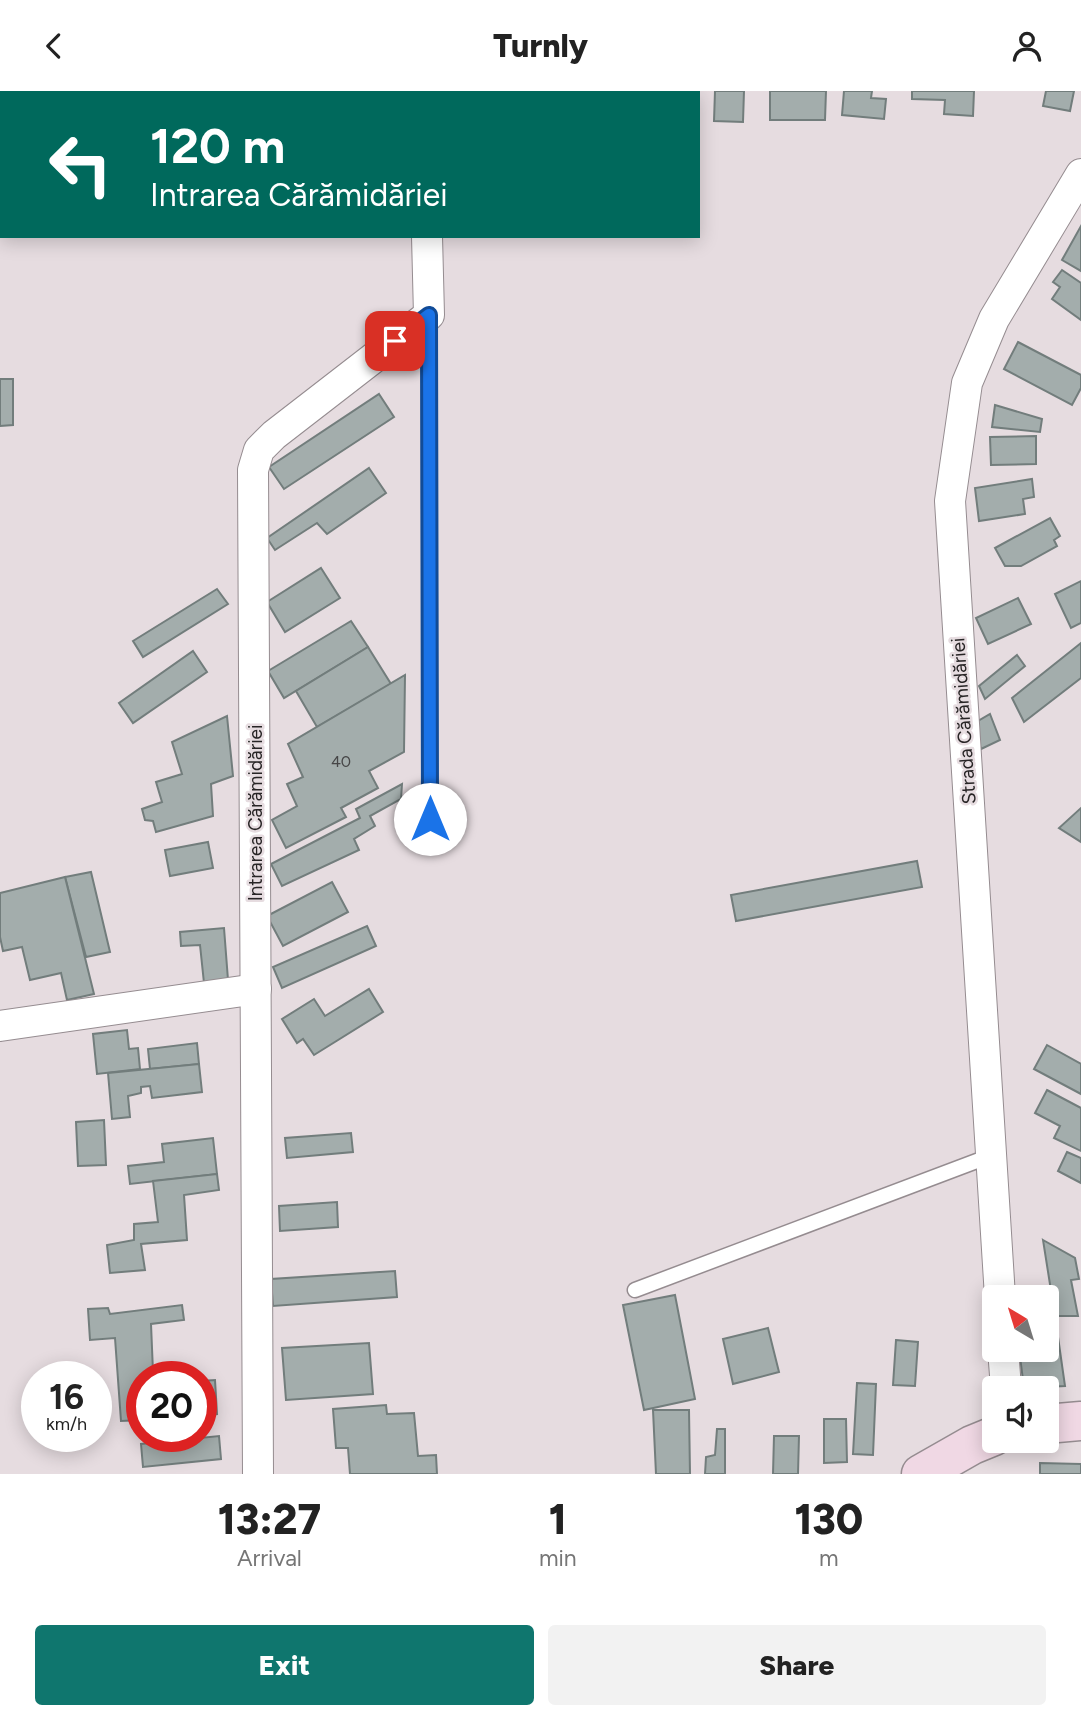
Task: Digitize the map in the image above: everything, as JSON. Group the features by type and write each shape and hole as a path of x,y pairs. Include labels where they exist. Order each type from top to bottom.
{"main road":[{"path":"1059,1423 1081,1422"},
{"path":"921,1474 982,1441"}],"street":[{"name":"Strada Cărămidăriei","path":"999,1285 950,501 967,383 994,319 1081,174"},
{"path":"427,238 429,315"},
{"name":"Intrarea Cărămidăriei","path":"258,1474 253,470 259,450 274,435 429,315"},
{"path":"0,1026 256,989"}],"lane":[{"path":"429,315 430,819"},
{"path":"635,1290 990,1156"}],"building":[{"path":"715,91 744,91 743,122 714,121"},
{"path":"770,91 826,91 825,120 770,120"},
{"path":"844,91 872,91 871,98 886,99 884,119 842,115"},
{"path":"912,91 974,91 973,116 944,114 945,100 912,99"},
{"path":"1046,91 1074,91 1070,111 1043,106"},
{"path":"1081,226 1081,271 1062,260"},
{"path":"1062,270 1081,283 1081,320 1052,299 1060,287 1053,282"},
{"path":"1018,342 1081,375 1081,388 1072,405 1004,369"},
{"path":"0,379 13,379 13,425 0,426"},
{"path":"379,394 394,417 284,489 269,467"},
{"path":"995,405 1042,419 1040,432 992,427"},
{"path":"1036,436 1036,464 991,465 990,437"},
{"path":"369,468 386,493 327,534 317,523 275,550 267,538"},
{"path":"1032,479 1034,497 1023,499 1025,514 979,521 975,488"},
{"path":"1050,518 1060,536 1054,540 1057,546 1021,566 1005,566 995,548"},
{"path":"321,568 340,598 285,632 267,602"},
{"path":"1081,581 1081,623 1071,628 1055,594"},
{"path":"217,589 228,604 143,657 133,641"},
{"path":"1018,598 1031,624 988,644 976,618"},
{"path":"351,621 368,647 284,698 268,671"},
{"path":"1081,643 1081,678 1024,722 1012,698"},
{"path":"368,647 391,684 317,727 296,691"},
{"path":"193,651 207,672 133,723 119,703"},
{"path":"1017,655 1025,666 985,699 979,686"},
{"path":"405,675 404,752 369,771 378,788 341,808 346,817 286,848 272,820 297,806 287,784 303,777 288,744"},
{"path":"990,714 1000,740 981,749 973,724"},
{"path":"227,716 233,776 211,784 213,816 156,832 153,821 145,820 142,809 162,802 156,782 182,774 172,742"},
{"path":"402,784 401,799 370,816 375,826 354,839 359,850 282,886 271,864 360,818 356,809"},
{"path":"1081,808 1081,842 1059,828"},
{"path":"208,842 213,868 170,876 165,850"},
{"path":"917,861 922,887 736,921 731,895"},
{"path":"91,872 110,952 86,957 65,877"},
{"path":"65,877 94,994 67,1000 61,973 30,980 22,947 3,951 0,937 0,893"},
{"path":"332,882 348,912 283,946 267,916"},
{"path":"367,926 376,946 282,988 273,967"},
{"path":"224,928 228,980 204,983 200,945 181,946 180,932"},
{"path":"369,989 383,1012 314,1055 303,1039 297,1043 282,1019 314,999 325,1016"},
{"path":"127,1030 129,1049 138,1048 140,1069 97,1074 93,1034"},
{"path":"197,1043 199,1064 150,1069 148,1049"},
{"path":"1047,1045 1081,1064 1081,1094 1034,1069"},
{"path":"199,1064 202,1092 152,1098 150,1086 141,1087 141,1093 128,1096 130,1117 112,1119 108,1073"},
{"path":"1047,1090 1081,1108 1081,1151 1054,1138 1060,1126 1035,1113"},
{"path":"104,1120 106,1165 78,1166 76,1122"},
{"path":"351,1133 353,1152 287,1158 285,1138"},
{"path":"213,1138 217,1174 130,1184 128,1166 164,1162 162,1144"},
{"path":"1067,1152 1081,1158 1081,1183 1058,1171"},
{"path":"217,1174 219,1190 184,1195 187,1240 141,1244 145,1270 110,1273 107,1245 134,1240 134,1224 158,1222 153,1181"},
{"path":"337,1202 338,1227 280,1231 279,1206"},
{"path":"1043,1240 1075,1258 1079,1279 1071,1280 1078,1316 1059,1316 1059,1285 1050,1285"},
{"path":"395,1271 397,1297 273,1306 271,1279"},
{"path":"675,1295 695,1399 644,1410 623,1305"},
{"path":"182,1305 184,1320 151,1324 153,1361 126,1361 126,1421 121,1421 115,1338 90,1340 88,1309 108,1308 110,1314"},
{"path":"768,1328 779,1372 733,1384 723,1339"},
{"path":"896,1340 918,1342 915,1386 893,1385"},
{"path":"369,1343 373,1394 286,1400 282,1348"},
{"path":"1059,1344 1065,1386 1059,1386 1059,1376 1022,1376 1021,1362 1059,1362"},
{"path":"857,1383 876,1384 873,1455 853,1454"},
{"path":"386,1405 387,1414 414,1413 418,1456 436,1455 437,1474 350,1474 348,1448 336,1448 333,1409"},
{"path":"653,1410 689,1410 690,1474 656,1474"},
{"path":"824,1419 846,1419 847,1462 824,1463"},
{"path":"717,1429 725,1429 725,1474 705,1474 706,1457 715,1455"},
{"path":"217,1436 221,1459 143,1467 142,1452 217,1452"},
{"path":"774,1436 799,1436 798,1474 773,1474"},
{"path":"1040,1463 1081,1464 1081,1474 1040,1474"}],"route":[{"path":"395,341 429,315 430,819"}]}
